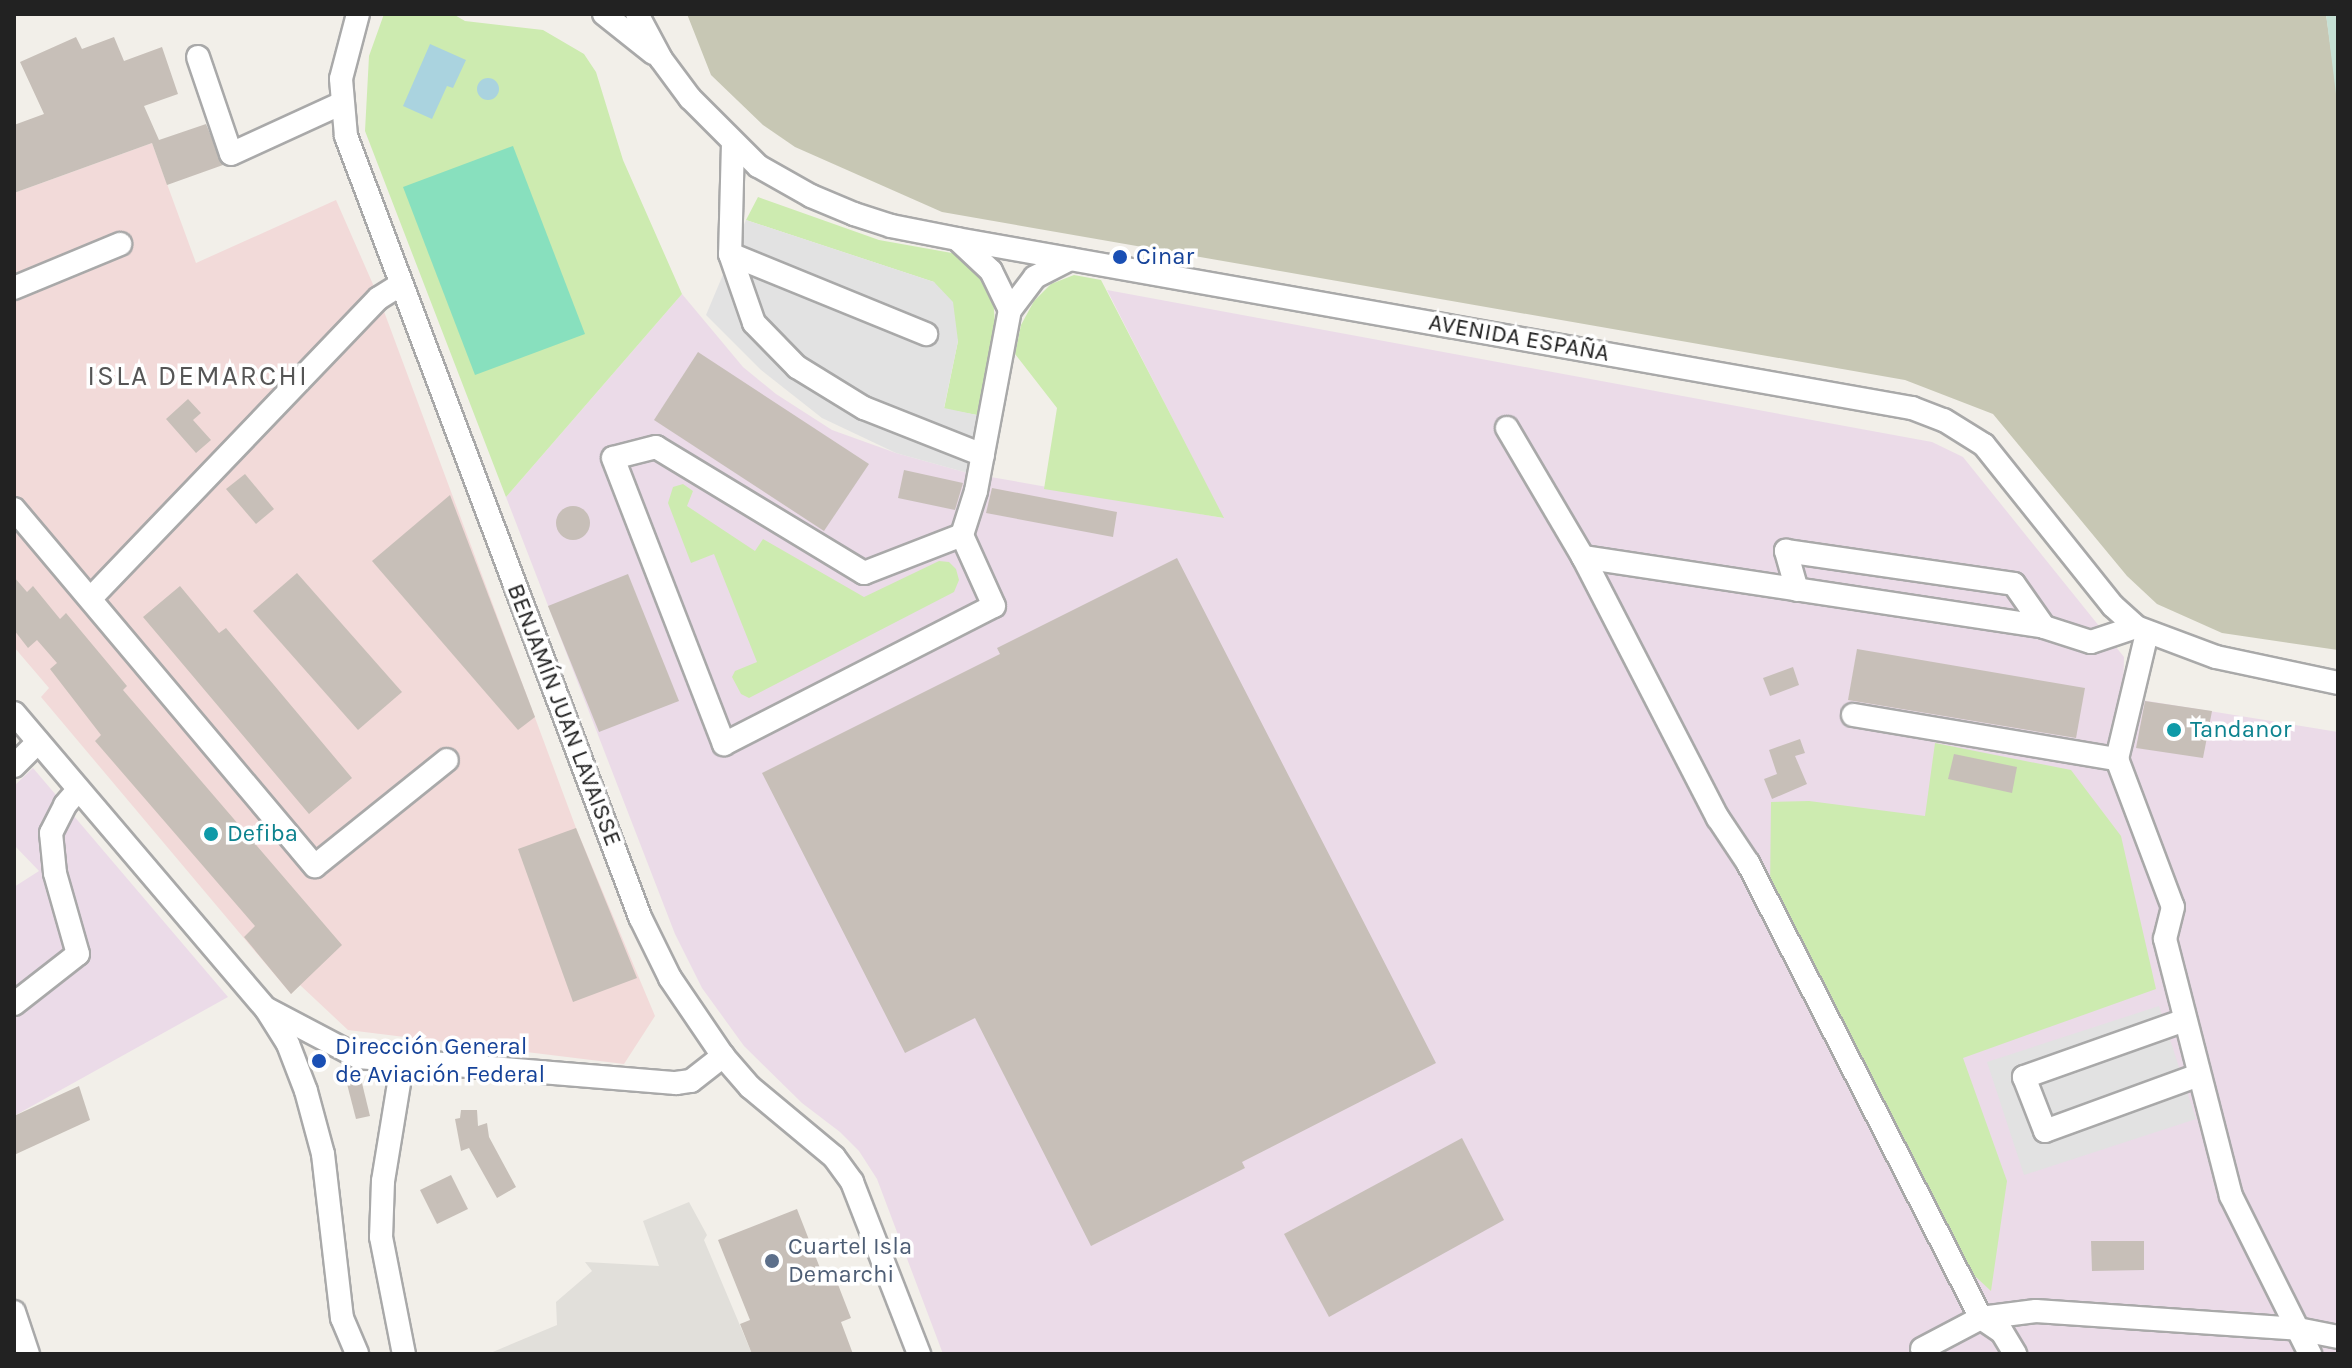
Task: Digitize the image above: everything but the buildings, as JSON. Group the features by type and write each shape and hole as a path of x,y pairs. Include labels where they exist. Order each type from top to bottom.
{"street":[{"name":"BENJAMÍN JUAN LAVAISSE","path":"358,14 345,58 340,104 351,152 640,917 670,978 723,1056 750,1087 834,1157 852,1182 919,1354"},
{"name":"AVENIDA ESPAÑA","path":"604,14 661,59"},
{"name":"AVENIDA ESPAÑA","path":"637,14 661,59 690,98 733,143 758,166 824,202 891,226 957,239 1897,404 1932,414 1973,437 1997,458 2113,606 2142,630 2216,657 2338,683"},
{"path":"198,57 231,154 340,104"},
{"path":"733,143 730,254 754,323 797,367 864,408 983,455"},
{"path":"957,239 991,271 1010,310"},
{"path":"14,288 120,244"},
{"path":"730,254 926,334"},
{"path":"962,535 864,573 656,447 613,458 724,744 994,606 962,535 983,455 1010,310 1035,277 1070,259"},
{"path":"92,597 379,298 400,285"},
{"path":"1507,428 1583,557 1718,818 1748,863 1981,1318 2002,1332 2015,1354"},
{"path":"14,509 92,597 315,866 447,760"},
{"path":"1797,590 1786,551 2014,584 2044,627"},
{"path":"1583,557 2044,627 2091,642 2142,630 2117,759 2173,907 2165,939 2231,1196 2310,1354"},
{"path":"14,713 77,791 266,1009 299,1071 323,1154 342,1318 357,1354"},
{"path":"1853,715 2117,759"},
{"path":"14,766 38,742"},
{"path":"14,1004 78,954 55,873 51,833 65,805 77,791"},
{"path":"266,1009 358,1057 676,1083 691,1081 723,1056"},
{"path":"2185,1020 2024,1077 2045,1131 2199,1075"},
{"path":"403,1059 383,1181 381,1237 404,1354"},
{"path":"1922,1349 1981,1318 2036,1311 2298,1329 2338,1337"},
{"path":"14,1312 28,1354"}],"shaded area":[{"path":"687,14 2326,14 2338,100 2338,650 2222,633 2157,604 2127,576 1993,414 1905,380 942,212 795,147 763,125 711,75"},
{"path":"2326,14 2338,14 2338,100 2336,94"},
{"name":"Defiba","path":"152,143 196,263 336,200 379,298 576,828 655,1016 624,1064 348,1030 300,985 291,994 41,697 49,688 14,647 14,193"},
{"path":"746,220 934,282 953,302 958,341 944,408 977,415 968,473 896,453 822,418 761,370 706,315"},
{"path":"1107,290 1932,442 1963,457 2124,657 2123,697 2338,732 2338,1354 943,1354 877,1179 859,1151 802,1103 744,1046 702,988 675,934 506,497 682,294 743,367 776,394 832,430 896,453 968,473 1223,518"},
{"path":"33,768 228,997 14,1116 14,887 39,871 14,845 14,786"},
{"path":"2159,1006 2196,1119 2024,1175 1987,1062"},
{"path":"689,1202 707,1235 704,1240 752,1354 488,1354 557,1325 556,1302 592,1271 585,1262 659,1266 643,1221"}],"green space":[{"path":"384,14 453,14 465,21 543,30 584,54 596,72 623,160 682,294 506,497 365,131 369,56"},
{"path":"513,146 585,334 475,375 403,187"},
{"path":"758,197 879,240 963,255 982,276 993,295 995,325 977,415 944,409 958,341 934,282 746,220"},
{"path":"1074,275 1101,280 1224,518 1044,489 1057,408 1015,354 1021,325 1034,301 1051,284"},
{"path":"683,484 693,491 687,506 755,551 763,539 864,597 939,561 949,562 956,569 959,580 954,592 749,698 741,694 732,677 735,671 757,662 714,554 691,563 668,503 673,487"},
{"path":"1935,743 2071,770 2121,836 2156,989 1963,1058 2007,1181 1991,1291 1964,1266 1770,891 1771,802 1809,801 1925,816"}],"water":[{"path":"430,44 466,60 453,88 447,86 432,119 403,106"},
{"path":"484,78 492,78 499,89 492,100 484,100 477,93 477,85"}],"place":[{"name":"Cinar","path":"1120,257"},
{"name":"Tandanor","path":"2174,730"},
{"name":"Defiba","path":"211,834"},
{"name":"Dirección General de Aviación Federal","path":"319,1061"},
{"name":"Cuartel Isla Demarchi","path":"772,1261"}],"district":[{"name":"ISLA DEMARCHI","path":"198,376"}]}
